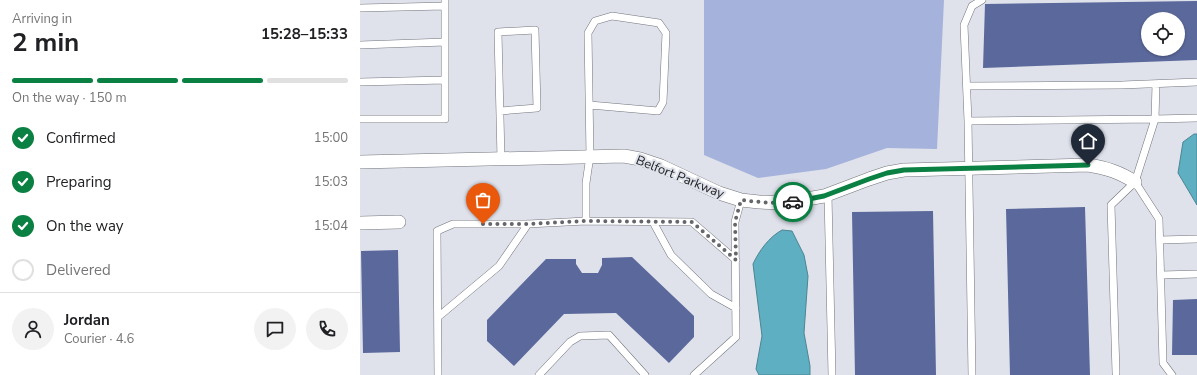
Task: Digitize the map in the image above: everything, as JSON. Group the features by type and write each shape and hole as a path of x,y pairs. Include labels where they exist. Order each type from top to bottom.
{"street":[{"name":"Belfort Parkway","path":"360,162 624,156 640,159 661,166 719,193 741,200 784,203 828,194 887,173 911,170 1088,165 1104,167 1135,182"},
{"path":"360,223 399,222"}],"lane":[{"path":"972,375 968,121 964,26 972,6 982,0"},
{"path":"360,8 445,3 445,119 360,119"},
{"path":"586,221 586,183 590,156 588,33 595,21 612,16 659,23 666,33 663,102 658,111 590,105"},
{"path":"500,111 537,108 535,30 498,32 501,159"},
{"path":"360,45 445,42"},
{"path":"360,82 445,80"},
{"path":"967,86 1156,84 1197,82"},
{"path":"1116,373 1111,205 1135,182 1155,119 1156,84"},
{"path":"968,121 1197,118"},
{"path":"1135,182 1159,220 1163,363 1172,375"},
{"path":"828,194 832,375"},
{"path":"694,375 736,337 735,222 741,200"},
{"path":"438,375 437,231 453,224 528,224 586,221 692,222 736,260"},
{"path":"652,222 671,255 711,294 736,308"},
{"path":"438,317 499,266 528,224"},
{"path":"1160,240 1197,240"},
{"path":"1161,275 1197,274"},
{"path":"539,375 570,342 580,336 609,335 645,375"}],"shaded area":[{"path":"704,0 944,0 937,149 887,148 826,169 758,178 704,155"},
{"path":"1194,134 1197,134 1197,205 1178,173 1183,142"},
{"path":"782,230 792,231 804,255 808,276 804,333 810,366 810,375 759,375 756,369 762,336 753,264 765,245 773,236"}],"building":[{"path":"1197,1 1197,60 983,68 985,4"},
{"path":"1085,207 1090,375 1010,375 1006,209"},
{"path":"933,211 936,375 855,375 852,212"},
{"path":"398,250 400,352 363,353 361,251"},
{"path":"632,257 694,316 694,337 669,363 616,313 564,314 514,366 487,341 487,320 546,259 576,259 576,264 582,273 598,273 602,265 602,258"},
{"path":"1197,299 1197,355 1172,355 1173,300"}],"way so far":[{"path":"483,224 528,224 586,221 669,223 692,222 736,260 735,222 741,200 758,202 793,202"}],"route":[{"path":"793,202 824,196 887,173 904,170 1088,165"}]}
